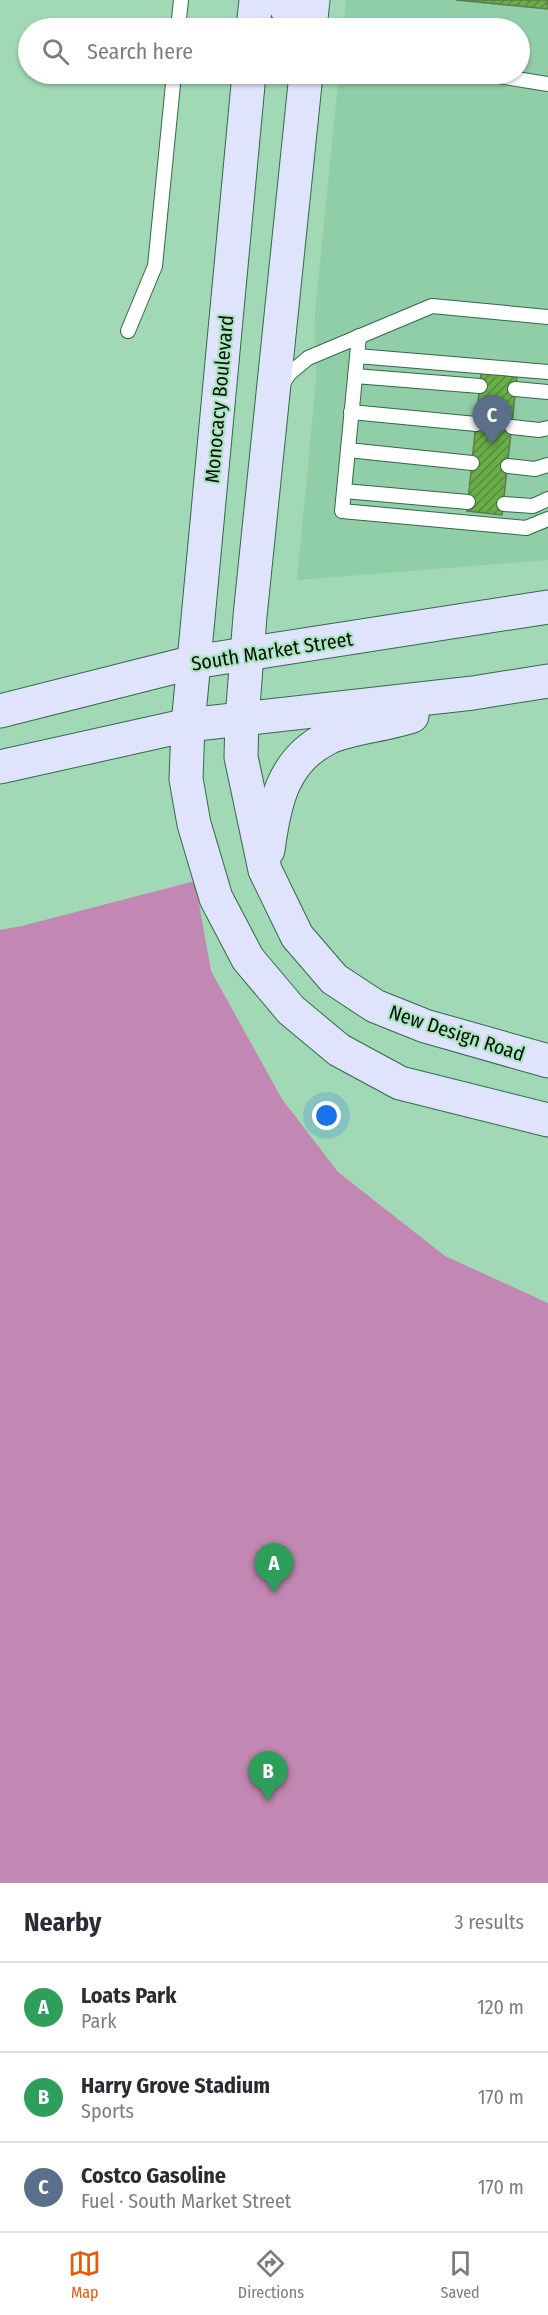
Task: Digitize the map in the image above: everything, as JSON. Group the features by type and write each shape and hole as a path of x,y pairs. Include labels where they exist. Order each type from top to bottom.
{"main road":[{"path":"254,18 256,0"},
{"path":"282,0 292,18"},
{"path":"311,18 313,0"},
{"name":"Monocacy Boulevard","path":"188,725 248,84"},
{"path":"242,719 305,84"},
{"name":"South Market Street","path":"0,711 194,662 548,607"},
{"path":"0,767 188,725 472,693 548,681"},
{"path":"265,870 281,784 297,761 328,738 394,722 472,693"},
{"name":"New Design Road","path":"242,719 242,757 265,870 297,936 334,979 375,1006 425,1026 548,1061"},
{"path":"188,725 186,779 194,824 216,897 248,959 291,1010 339,1050 400,1083 548,1120"}],"lane":[{"path":"179,18 181,0"},
{"path":"530,81 548,84"},
{"path":"128,330 155,266 173,84"},
{"path":"273,398 288,374 308,358 432,306 548,317"},
{"path":"358,336 342,511 526,528 548,519"},
{"path":"357,356 548,372"},
{"path":"355,376 480,386"},
{"path":"515,389 548,392"},
{"path":"351,412 476,424"},
{"path":"512,427 548,428"},
{"path":"348,450 472,463"},
{"path":"507,466 535,469 548,465"},
{"path":"344,491 468,502"},
{"path":"504,504 533,506 548,499"}],"shaded area":[{"path":"346,0 548,0 548,560 297,580 316,381 315,314 338,84 530,84 530,18 344,18"},
{"path":"195,881 211,971 282,1099 338,1172 445,1256 548,1303 548,1883 0,1883 0,930"}],"building":[{"path":"456,0 548,0 548,9"},
{"path":"481,373 517,377 502,515 467,511"}],"place":[{"name":"Costco Gasoline","path":"492,445"},
{"name":"Loats Park","path":"274,1593"},
{"name":"Harry Grove Stadium","path":"268,1801"}]}
